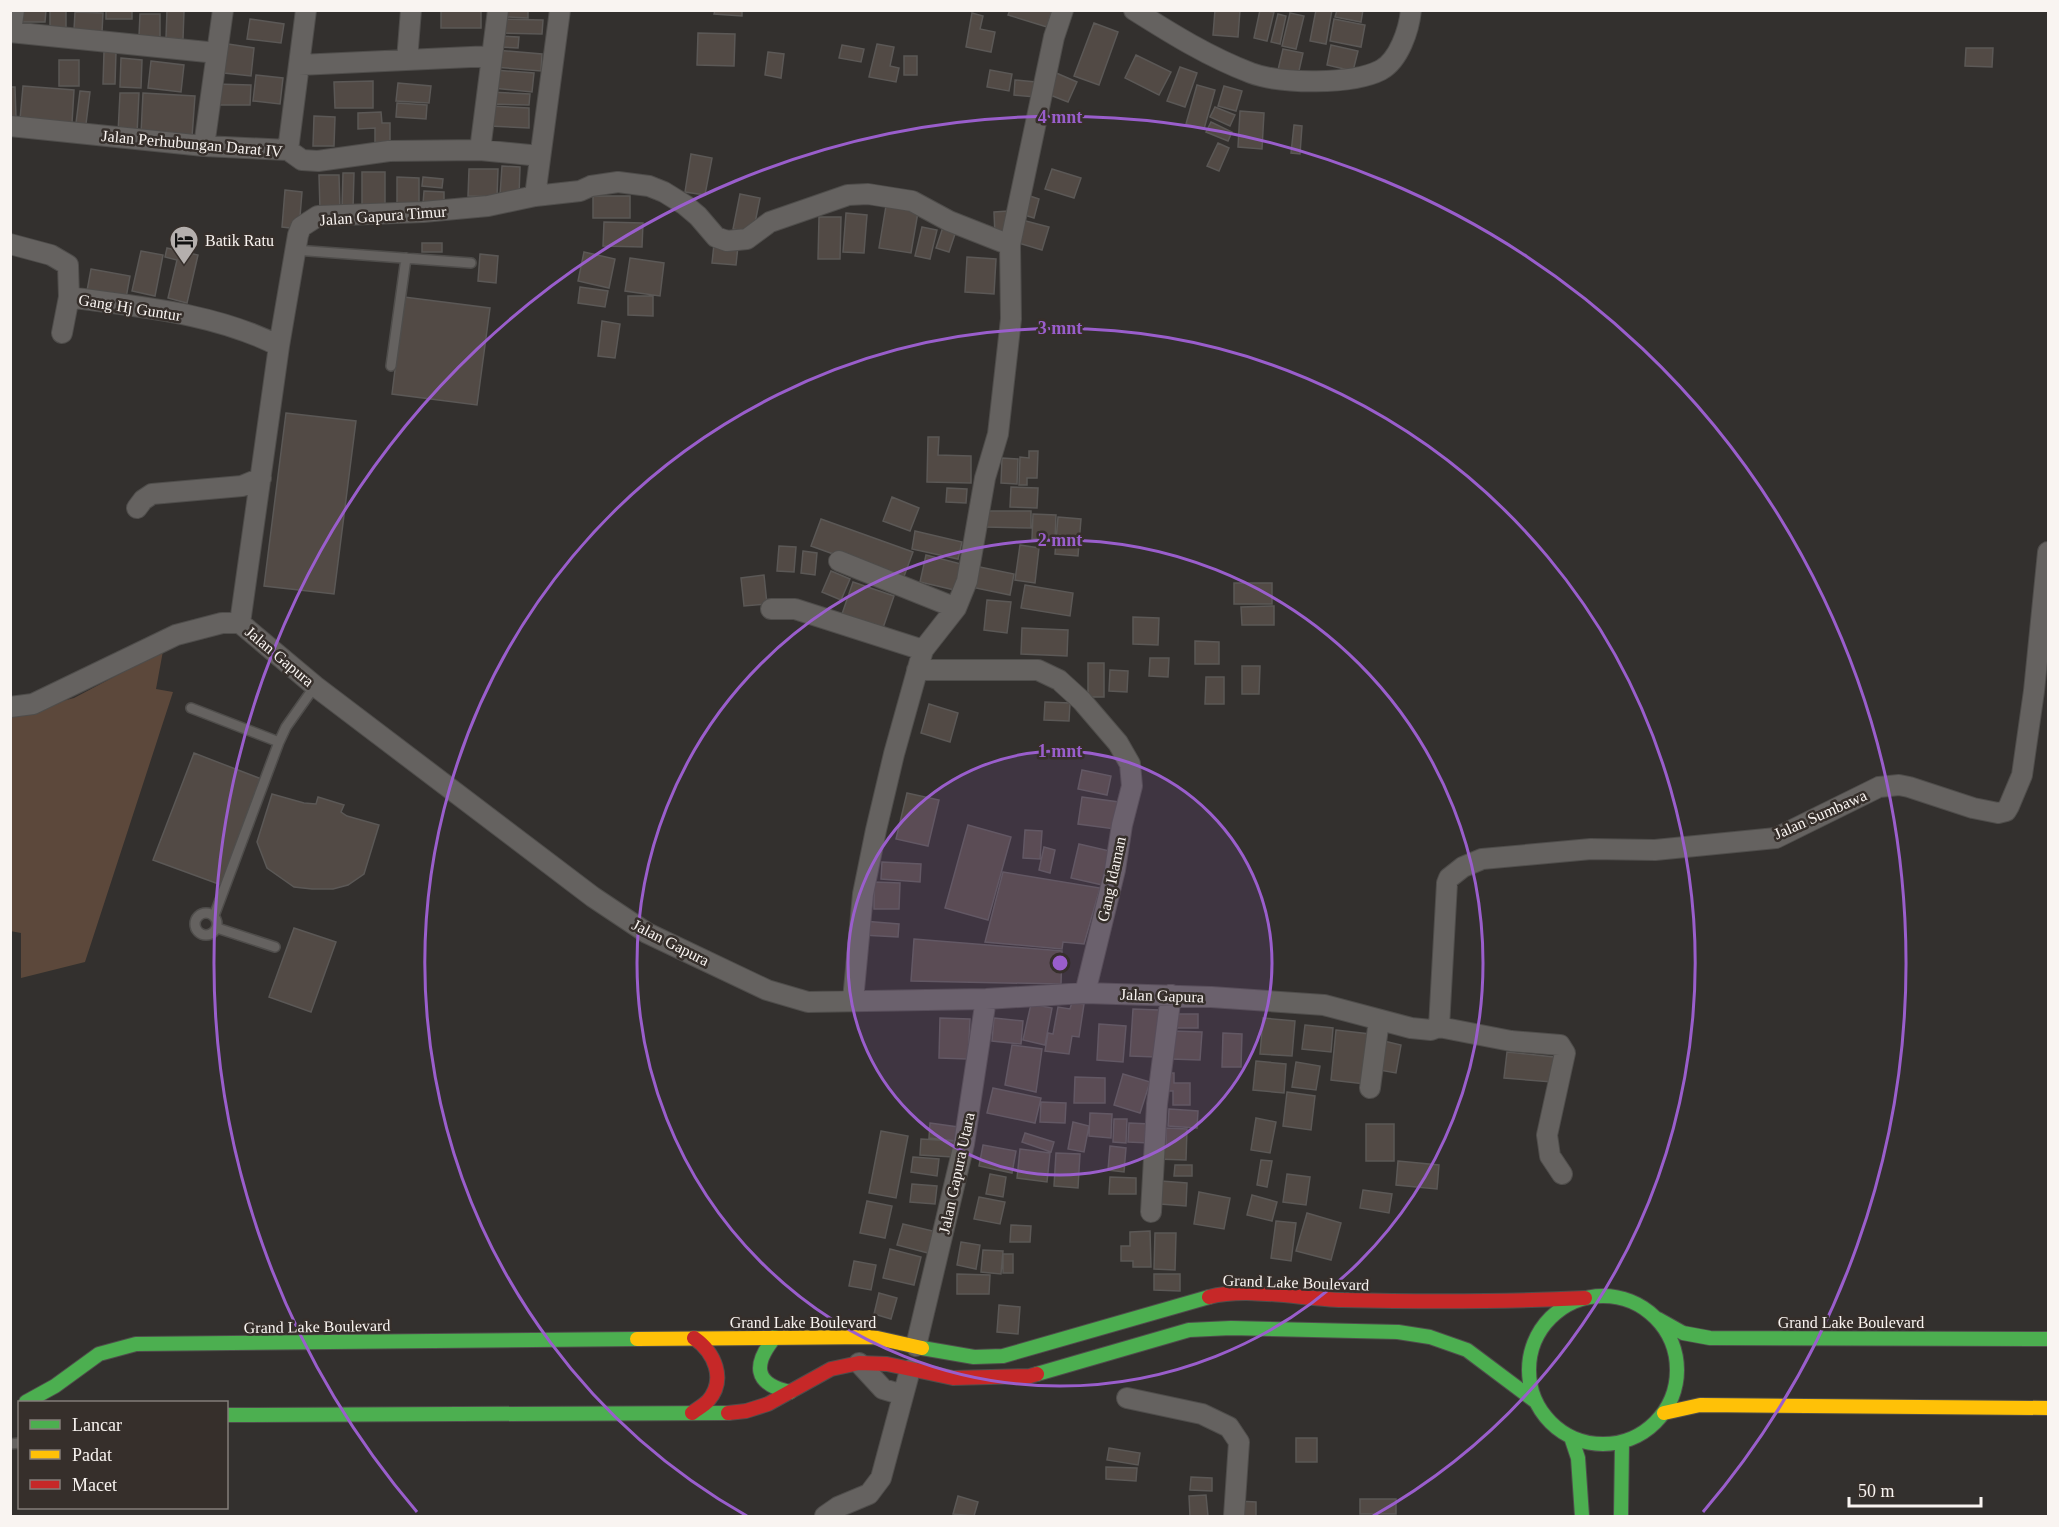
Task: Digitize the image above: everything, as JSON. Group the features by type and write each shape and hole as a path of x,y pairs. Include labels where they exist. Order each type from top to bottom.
{"street":[{"path":"14,10 11,32 217,53"},
{"path":"204,146 223,10"},
{"path":"288,150 306,10"},
{"path":"407,60 411,10"},
{"path":"480,150 498,10"},
{"path":"535,196 560,10"},
{"path":"853,1000 863,894 894,754 923,650 956,609 967,581 985,478 998,434 1011,319 1010,245 1053,37 1063,10"},
{"path":"1134,10 1200,51 1253,74 1288,81 1352,79 1381,69 1392,60 1399,47 1410,21 1411,10"},
{"path":"299,65 492,56"},
{"name":"Jalan Perhubungan Darat IV","path":"10,126 204,146 288,150 302,160 318,161 389,151 480,150 540,156"},
{"name":"Jalan Gapura Timur","path":"240,623 279,346 295,250 301,227 318,216 423,212 488,206 535,196 580,191 597,185 618,182 649,186 664,192 698,216 716,237 727,241 747,239 770,222 848,195 868,194 912,201 949,221 1010,245"},
{"name":"Gang Hj Guntur","path":"10,244 51,255 68,266 69,297 165,311 233,326 252,332 279,346"},
{"path":"62,333 69,297"},
{"path":"137,508 152,494 242,486 261,478"},
{"name":"Jalan Sumbawa","path":"1439,1027 1447,882 1463,867 1482,859 1591,849 1655,850 1776,838 1879,788 1899,785 1922,790 1973,808 1998,813 2006,811 2022,775 2034,691 2049,552"},
{"path":"839,561 956,609"},
{"path":"771,609 795,609 923,650"},
{"name":"Jalan Gapura","path":"10,707 33,704 176,635 222,622 240,623 315,686 593,897 647,933 767,990 808,1002 986,999 1085,993 1172,995 1324,1005 1411,1028 1431,1030 1439,1027 1511,1041 1560,1045 1565,1053 1547,1135 1550,1156 1562,1174"},
{"name":"Gang Idaman","path":"917,670 1038,670 1059,680 1082,702 1118,743 1131,764 1132,786 1122,825 1115,870 1085,993"},
{"path":"1151,1212 1156,1104 1172,995"},
{"name":"Jalan Gapura Utara","path":"916,1346 964,1144 986,999"},
{"path":"1370,1088 1380,1020"},
{"name":"Grand Lake Boulevard","path":"28,1401 55,1386 99,1354 136,1344 873,1337 948,1354 974,1357 1003,1356 1213,1296 1239,1293 1352,1300 1585,1298"},
{"path":"228,1415 746,1411 768,1404 831,1369 859,1363 887,1364 953,1378 1030,1376 1189,1330 1231,1328 1398,1332 1430,1337 1467,1350 1535,1401 1550,1422 1571,1437 1596,1444 1622,1442 1646,1431 1665,1413 1676,1390 1678,1364 1671,1339 1657,1318 1636,1303 1611,1296 1585,1298 1561,1309 1542,1327 1531,1350 1529,1376 1535,1401"},
{"name":"Grand Lake Boulevard","path":"1657,1318 1683,1333 1710,1338 2049,1339"},
{"path":"775,1337 765,1348 760,1359 759,1371 767,1385 790,1392"},
{"path":"692,1413 707,1403 713,1395 717,1382 717,1370 711,1353 694,1338"},
{"path":"859,1363 883,1389 903,1395"},
{"path":"825,1516 838,1507 869,1494 881,1478 910,1370"},
{"path":"1127,1398 1202,1414 1229,1427 1239,1442 1234,1516"},
{"path":"1665,1413 1700,1405 2049,1408"},
{"path":"1571,1437 1578,1458 1582,1516"},
{"path":"1621,1516 1622,1442"}],"lane":[{"path":"295,250 471,263"},
{"path":"391,366 406,258"},
{"path":"214,916 210,913 199,915 194,925 197,931 202,935 208,935 214,933 217,928 214,916 279,742 286,727 315,686"},
{"path":"192,708 279,742"},
{"path":"217,928 275,946"}],"shaded area":[{"path":"163,651 156,689 173,692 85,962 21,978 21,933 10,931 10,715 74,698"}],"building":[{"path":"18,10 46,10 45,22 18,22"},
{"path":"50,10 66,10 66,28 50,27"},
{"path":"106,10 132,10 132,19 106,19"},
{"path":"167,10 184,11 183,39 166,38"},
{"path":"441,10 481,10 481,28 441,28"},
{"path":"506,10 528,10 528,18 506,17"},
{"path":"715,10 742,10 742,16 714,14"},
{"path":"1010,10 1052,10 1047,27 1008,15"},
{"path":"1215,10 1240,10 1238,37 1213,35"},
{"path":"1260,10 1274,12 1267,41 1254,38"},
{"path":"1316,10 1332,10 1326,44 1310,41"},
{"path":"1337,10 1363,10 1361,22 1335,17"},
{"path":"75,12 103,13 102,32 74,30"},
{"path":"972,13 983,16 980,29 995,32 991,52 966,47"},
{"path":"1290,13 1304,16 1296,49 1282,46"},
{"path":"140,14 160,14 160,37 139,36"},
{"path":"1278,14 1286,16 1280,44 1271,42"},
{"path":"250,19 284,24 281,43 247,39"},
{"path":"501,19 543,20 542,34 500,33"},
{"path":"1334,19 1365,25 1361,47 1330,41"},
{"path":"1094,23 1118,32 1099,85 1074,76"},
{"path":"698,33 735,34 734,66 697,65"},
{"path":"498,36 519,37 518,48 498,47"},
{"path":"228,44 254,48 251,76 224,73"},
{"path":"877,44 894,47 890,66 899,68 896,82 869,77"},
{"path":"842,45 864,49 861,62 839,58"},
{"path":"1331,45 1358,51 1353,71 1327,65"},
{"path":"1966,48 1993,48 1992,67 1965,66"},
{"path":"1283,49 1303,53 1298,75 1278,70"},
{"path":"495,50 542,54 541,71 494,67"},
{"path":"104,52 116,52 115,84 103,84"},
{"path":"768,52 784,54 781,78 765,75"},
{"path":"1136,55 1171,72 1159,95 1125,78"},
{"path":"904,56 917,56 917,75 904,75"},
{"path":"121,58 142,60 141,88 120,87"},
{"path":"59,60 79,60 79,86 59,86"},
{"path":"151,61 184,65 181,92 148,88"},
{"path":"1180,67 1197,73 1185,107 1167,101"},
{"path":"495,70 534,73 532,92 493,88"},
{"path":"990,70 1012,74 1009,91 987,87"},
{"path":"1054,72 1077,82 1068,102 1045,93"},
{"path":"256,75 283,78 280,104 253,101"},
{"path":"1015,80 1036,82 1035,97 1014,95"},
{"path":"373,81 373,108 335,108 334,82"},
{"path":"398,83 431,86 429,103 396,101"},
{"path":"215,84 251,85 250,105 215,105"},
{"path":"1197,85 1215,90 1204,129 1186,124"},
{"path":"23,86 74,90 72,123 20,119"},
{"path":"1224,86 1242,91 1236,111 1218,106"},
{"path":"10,87 15,87 16,118 10,118"},
{"path":"80,91 90,92 86,124 76,123"},
{"path":"490,92 530,94 529,105 489,104"},
{"path":"120,93 139,93 137,134 118,133"},
{"path":"143,93 195,96 192,137 141,134"},
{"path":"397,103 427,105 426,119 396,117"},
{"path":"490,106 529,108 529,128 489,126"},
{"path":"1215,107 1235,115 1230,126 1210,117"},
{"path":"1240,111 1264,113 1262,149 1238,147"},
{"path":"381,112 382,123 390,123 390,146 375,146 375,128 358,129 358,113"},
{"path":"314,116 335,117 334,146 313,146"},
{"path":"1211,122 1232,132 1228,141 1206,132"},
{"path":"1294,125 1302,126 1300,154 1291,153"},
{"path":"1218,143 1229,148 1219,171 1207,166"},
{"path":"691,154 712,158 705,195 685,192"},
{"path":"502,166 520,167 519,196 500,195"},
{"path":"469,169 498,169 497,197 468,196"},
{"path":"1052,169 1081,178 1074,198 1045,189"},
{"path":"362,172 385,172 385,210 362,210"},
{"path":"343,173 354,173 353,209 342,209"},
{"path":"319,175 339,175 340,210 320,210"},
{"path":"397,177 419,178 419,209 397,208"},
{"path":"423,177 443,179 442,188 422,186"},
{"path":"285,190 302,192 299,229 282,227"},
{"path":"424,191 444,192 444,205 423,204"},
{"path":"740,194 760,198 753,233 733,229"},
{"path":"1027,195 1039,199 1034,218 1021,214"},
{"path":"593,196 630,196 630,218 593,218"},
{"path":"886,206 918,212 911,253 879,248"},
{"path":"1008,211 1010,235 995,236 994,212"},
{"path":"846,213 867,215 864,253 843,252"},
{"path":"819,217 841,217 840,259 818,259"},
{"path":"1022,220 1049,227 1042,250 1015,242"},
{"path":"604,222 643,223 642,247 603,246"},
{"path":"922,227 937,230 930,259 915,256"},
{"path":"943,227 956,231 949,252 936,248"},
{"path":"422,243 442,243 442,252 422,252"},
{"path":"714,244 738,246 736,265 712,263"},
{"path":"167,248 198,255 187,303 168,298 177,260 165,257"},
{"path":"141,251 163,255 155,296 132,291"},
{"path":"584,252 615,259 609,288 578,281"},
{"path":"480,254 498,256 496,283 478,281"},
{"path":"967,257 996,259 994,294 965,292"},
{"path":"630,258 664,263 660,296 625,291"},
{"path":"91,269 130,276 126,298 87,291"},
{"path":"580,287 608,291 605,307 578,303"},
{"path":"628,296 653,296 653,316 628,315"},
{"path":"404,297 490,308 477,405 392,394"},
{"path":"602,321 620,324 615,358 598,356"},
{"path":"286,413 356,421 334,594 264,586"},
{"path":"928,437 939,437 938,455 971,456 971,483 927,482"},
{"path":"1029,451 1038,451 1037,478 1027,478 1027,485 1019,485 1020,457 1029,458"},
{"path":"1002,458 1018,459 1017,484 1001,483"},
{"path":"1011,487 1038,488 1037,508 1010,507"},
{"path":"947,488 967,489 966,503 946,502"},
{"path":"892,497 919,508 910,531 883,521"},
{"path":"986,511 1031,511 1031,528 986,527"},
{"path":"1033,514 1056,515 1055,539 1032,539"},
{"path":"1058,517 1081,519 1078,556 1055,554"},
{"path":"821,519 913,552 903,579 811,546"},
{"path":"915,531 962,542 958,559 912,549"},
{"path":"1020,545 1039,548 1035,583 1015,580"},
{"path":"779,546 796,547 794,572 777,571"},
{"path":"803,551 817,553 815,575 801,573"},
{"path":"926,555 965,565 959,591 920,582"},
{"path":"975,566 1014,574 1010,595 971,587"},
{"path":"831,571 850,579 841,600 822,592"},
{"path":"764,575 767,604 744,606 741,578"},
{"path":"853,582 894,596 883,628 842,614"},
{"path":"1234,583 1272,583 1272,604 1234,604"},
{"path":"1025,585 1073,593 1070,616 1021,608"},
{"path":"987,600 1011,602 1007,633 984,630"},
{"path":"1274,606 1274,625 1242,625 1241,607"},
{"path":"1133,617 1159,618 1158,645 1133,644"},
{"path":"1022,628 1068,630 1067,656 1021,654"},
{"path":"1195,641 1219,642 1219,664 1195,664"},
{"path":"1150,658 1169,658 1168,677 1149,676"},
{"path":"1088,663 1104,663 1104,697 1088,697"},
{"path":"1242,666 1260,666 1259,694 1242,694"},
{"path":"1110,670 1128,671 1127,692 1109,691"},
{"path":"1206,677 1224,677 1224,704 1205,704"},
{"path":"1045,702 1070,703 1069,721 1044,720"},
{"path":"929,704 958,713 950,742 921,733"},
{"path":"194,753 264,780 224,886 153,860"},
{"path":"1082,770 1111,776 1107,795 1078,789"},
{"path":"907,793 939,800 928,846 896,839"},
{"path":"272,794 316,804 318,797 344,805 341,812 347,816 379,825 364,874 348,885 333,889 312,889 294,887 267,868 257,842"},
{"path":"1082,797 1119,802 1115,829 1078,824"},
{"path":"968,825 1011,837 988,920 945,908"},
{"path":"1025,830 1042,831 1040,859 1023,858"},
{"path":"1079,844 1114,852 1107,886 1071,878"},
{"path":"1044,847 1055,850 1050,873 1039,870"},
{"path":"882,862 921,864 920,882 881,879"},
{"path":"1003,872 1100,888 1084,944 1063,942 1062,949 985,942"},
{"path":"874,882 900,883 899,909 874,909"},
{"path":"863,921 899,924 898,937 862,935"},
{"path":"294,928 336,942 311,1012 269,997"},
{"path":"914,939 1062,951 1061,984 911,981"},
{"path":"1072,1002 1084,1004 1079,1037 1072,1036 1069,1054 1045,1051 1048,1033 1053,1034 1058,1007 1070,1009"},
{"path":"1031,1004 1052,1008 1045,1045 1023,1040"},
{"path":"1133,1009 1159,1010 1156,1057 1130,1056"},
{"path":"1174,1014 1198,1014 1198,1028 1174,1028"},
{"path":"940,1018 970,1019 968,1059 939,1058"},
{"path":"994,1018 1023,1021 1021,1044 992,1041"},
{"path":"1263,1018 1295,1021 1292,1056 1260,1054"},
{"path":"1099,1024 1126,1026 1123,1062 1097,1060"},
{"path":"1305,1025 1333,1028 1331,1052 1302,1049"},
{"path":"1336,1030 1370,1034 1365,1084 1331,1080"},
{"path":"1172,1031 1202,1032 1200,1060 1171,1059"},
{"path":"1223,1033 1242,1034 1241,1067 1222,1067"},
{"path":"1384,1041 1401,1045 1396,1073 1379,1070"},
{"path":"1012,1045 1042,1049 1036,1092 1005,1085"},
{"path":"1507,1052 1554,1057 1552,1082 1504,1078"},
{"path":"1256,1061 1286,1064 1284,1093 1253,1090"},
{"path":"1296,1062 1320,1066 1316,1090 1292,1087"},
{"path":"1162,1073 1174,1073 1174,1083 1190,1083 1190,1105 1173,1105 1173,1091 1163,1091"},
{"path":"1123,1074 1150,1082 1140,1113 1114,1105"},
{"path":"1075,1077 1105,1078 1105,1103 1074,1103"},
{"path":"993,1088 1041,1098 1035,1123 987,1113"},
{"path":"1287,1092 1315,1096 1311,1130 1283,1126"},
{"path":"1041,1102 1066,1103 1065,1123 1040,1122"},
{"path":"1169,1109 1198,1111 1197,1128 1168,1126"},
{"path":"1090,1113 1112,1114 1111,1138 1089,1136"},
{"path":"1256,1118 1276,1122 1270,1153 1251,1150"},
{"path":"1114,1119 1127,1119 1126,1143 1113,1142"},
{"path":"1073,1122 1089,1126 1084,1152 1068,1149"},
{"path":"930,1123 958,1127 957,1141 929,1138"},
{"path":"1129,1123 1151,1124 1150,1143 1128,1142"},
{"path":"1366,1124 1394,1124 1394,1161 1366,1161"},
{"path":"1166,1128 1187,1129 1186,1160 1157,1159 1157,1145 1166,1146"},
{"path":"881,1131 908,1136 896,1198 869,1193"},
{"path":"1025,1133 1054,1142 1051,1152 1022,1142"},
{"path":"921,1139 954,1141 953,1157 920,1155"},
{"path":"983,1145 1016,1151 1012,1173 979,1166"},
{"path":"1110,1146 1126,1148 1124,1172 1108,1170"},
{"path":"1020,1149 1050,1153 1047,1182 1017,1178"},
{"path":"1056,1153 1080,1154 1078,1188 1054,1186"},
{"path":"913,1157 939,1159 937,1176 911,1172"},
{"path":"1261,1160 1272,1161 1267,1187 1257,1185"},
{"path":"1398,1161 1439,1165 1437,1189 1396,1185"},
{"path":"1175,1165 1192,1165 1192,1176 1174,1176"},
{"path":"990,1174 1006,1177 1003,1197 986,1194"},
{"path":"1287,1174 1310,1177 1306,1205 1283,1202"},
{"path":"1110,1177 1136,1178 1136,1194 1109,1194"},
{"path":"1161,1181 1187,1183 1186,1206 1160,1204"},
{"path":"912,1184 937,1186 935,1204 910,1202"},
{"path":"1363,1190 1392,1194 1389,1213 1360,1208"},
{"path":"1199,1192 1230,1198 1224,1229 1194,1224"},
{"path":"1252,1195 1277,1202 1272,1221 1247,1215"},
{"path":"979,1197 1005,1202 1000,1224 974,1219"},
{"path":"867,1201 892,1206 885,1238 860,1233"},
{"path":"1307,1213 1341,1223 1331,1260 1296,1251"},
{"path":"1276,1221 1296,1223 1291,1261 1271,1258"},
{"path":"903,1224 937,1232 932,1254 897,1245"},
{"path":"1011,1225 1031,1226 1030,1242 1010,1242"},
{"path":"1150,1231 1151,1267 1133,1267 1133,1261 1121,1261 1121,1246 1130,1246 1130,1232"},
{"path":"1155,1233 1176,1233 1175,1270 1154,1269"},
{"path":"961,1242 980,1245 976,1269 957,1265"},
{"path":"890,1249 921,1257 914,1285 883,1278"},
{"path":"983,1250 1003,1251 1001,1274 981,1272"},
{"path":"1003,1254 1013,1254 1013,1273 1003,1273"},
{"path":"854,1261 876,1265 871,1290 849,1286"},
{"path":"957,1274 990,1275 989,1294 957,1294"},
{"path":"1154,1274 1180,1274 1180,1291 1154,1290"},
{"path":"879,1293 897,1298 891,1319 874,1314"},
{"path":"999,1305 1020,1307 1018,1334 997,1332"},
{"path":"1296,1438 1317,1438 1317,1462 1296,1462"},
{"path":"1109,1448 1140,1453 1138,1465 1107,1460"},
{"path":"1106,1467 1137,1468 1136,1481 1106,1479"},
{"path":"1191,1477 1212,1478 1212,1491 1190,1490"},
{"path":"1206,1495 1208,1516 1190,1516 1189,1496"},
{"path":"958,1496 978,1502 974,1516 953,1514"},
{"path":"1360,1499 1396,1499 1396,1514 1360,1514"},
{"path":"1238,1501 1256,1502 1256,1516 1238,1516"}],"traffic: fast":[{"path":"1603,1296 1631,1302 1655,1318 1671,1342 1677,1370 1671,1398 1655,1422 1631,1438 1603,1444 1575,1438 1551,1422 1535,1398 1529,1370 1535,1342 1551,1318 1575,1302 1603,1296"},
{"path":"922,1348 974,1357 1003,1356 1209,1297"},
{"path":"1658,1319 1683,1333 1710,1338 2048,1339"},
{"path":"1037,1374 1189,1330 1231,1328 1398,1332 1430,1337 1467,1350 1535,1401"},
{"path":"775,1337 763,1356 760,1372 769,1384 790,1392"},
{"path":"28,1401 55,1386 99,1354 136,1344 637,1339"},
{"path":"228,1415 728,1413"},
{"path":"1571,1437 1578,1458 1582,1516"},
{"path":"1621,1516 1622,1442"}],"traffic: slow":[{"path":"637,1339 873,1337 922,1348"},
{"path":"1664,1413 1700,1405 2048,1408"}],"traffic: jam":[{"path":"1209,1297 1240,1293 1342,1300 1403,1301 1585,1298"},
{"path":"692,1413 708,1401 717,1384 716,1366 707,1351 694,1338"},
{"path":"728,1413 746,1411 768,1404 831,1369 859,1363 887,1364 953,1378 1037,1374"}],"place":[{"name":"Batik Ratu","path":"184,266"}]}
